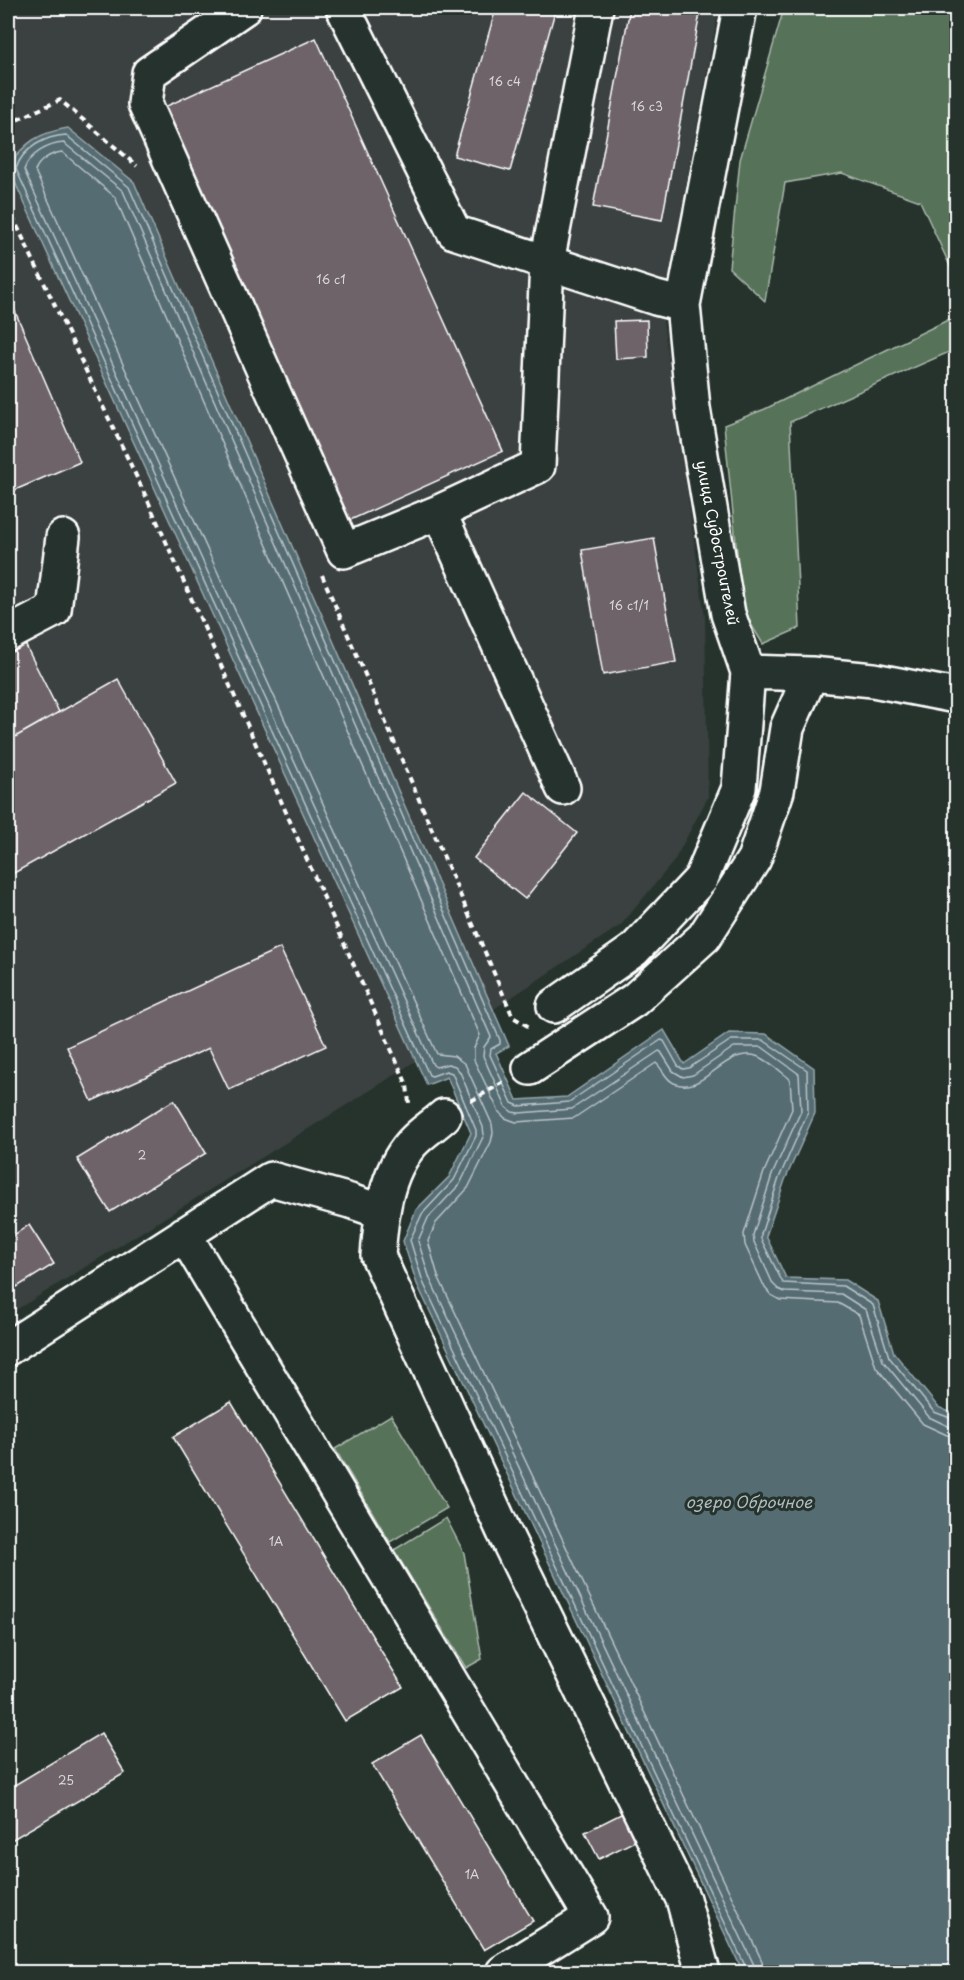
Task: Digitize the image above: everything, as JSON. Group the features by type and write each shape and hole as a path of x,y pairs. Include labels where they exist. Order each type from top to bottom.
{"street":[{"path":"244,8 148,73 145,104 344,551 439,512 538,466 547,262 596,8"},
{"path":"343,8 454,232 683,305"},
{"name":"улица Судостроителей","path":"546,1019 634,950 701,879 739,788 748,672 728,614 693,408 683,305 740,8"},
{"path":"439,512 563,788"},
{"path":"8,634 54,610 63,537"},
{"path":"748,672 811,674 873,680 955,694"},
{"path":"519,1074 634,1000 704,937 754,859 777,791 787,728 811,674"},
{"path":"455,1110 412,1142 395,1167 382,1212 378,1256 504,1532 683,1899 703,1972"},
{"path":"8,1348 271,1179 382,1212"},
{"path":"184,1234 591,1917 503,1972"}],"path":[{"path":"8,124 60,100 142,170"},
{"path":"8,207 148,501 407,1085 412,1142"},
{"path":"320,570 513,1017 546,1019"},
{"path":"455,1110 519,1074"}],"shaded area":[{"path":"8,8 719,8 662,314 705,617 708,797 674,861 621,925 382,1083 8,1315"}],"green space":[{"path":"784,8 956,8 956,279 920,201 842,173 785,183 765,301 729,268 740,160"},
{"path":"956,316 956,349 790,422 800,628 763,644 743,611 724,425 765,409"},
{"path":"391,1415 447,1508 390,1542 335,1449"},
{"path":"446,1518 464,1553 482,1659 466,1668 394,1550"}],"water":[{"name":"озеро Оброчное","path":"68,128 134,182 509,1046 496,1053 517,1100 567,1097 664,1030 684,1064 729,1033 766,1034 814,1068 815,1113 785,1180 766,1236 786,1278 845,1280 878,1301 894,1353 938,1407 956,1415 956,1972 743,1972 417,1284 403,1241 416,1210 449,1177 471,1133 447,1077 427,1085 8,167 20,151 33,140"}],"building":[{"path":"496,8 556,8 510,171 454,156"},
{"path":"630,8 701,8 662,220 593,207"},
{"path":"316,38 503,451 346,522 160,109"},
{"path":"8,295 80,462 8,493"},
{"path":"647,320 648,357 616,359 614,321"},
{"path":"654,538 676,662 603,675 582,550"},
{"path":"25,644 59,712 8,741 8,654"},
{"path":"118,679 176,783 14,873 8,863 8,741"},
{"path":"526,792 577,833 525,899 474,858"},
{"path":"280,948 326,1046 229,1090 209,1048 92,1101 67,1047"},
{"path":"174,1100 206,1153 110,1212 77,1159"},
{"path":"29,1225 54,1264 17,1287 8,1272 8,1239"},
{"path":"231,1402 403,1687 345,1721 173,1437"},
{"path":"101,1733 125,1773 8,1842 8,1789"},
{"path":"421,1735 533,1921 484,1950 372,1764"},
{"path":"625,1812 639,1839 599,1859 585,1832"}]}
